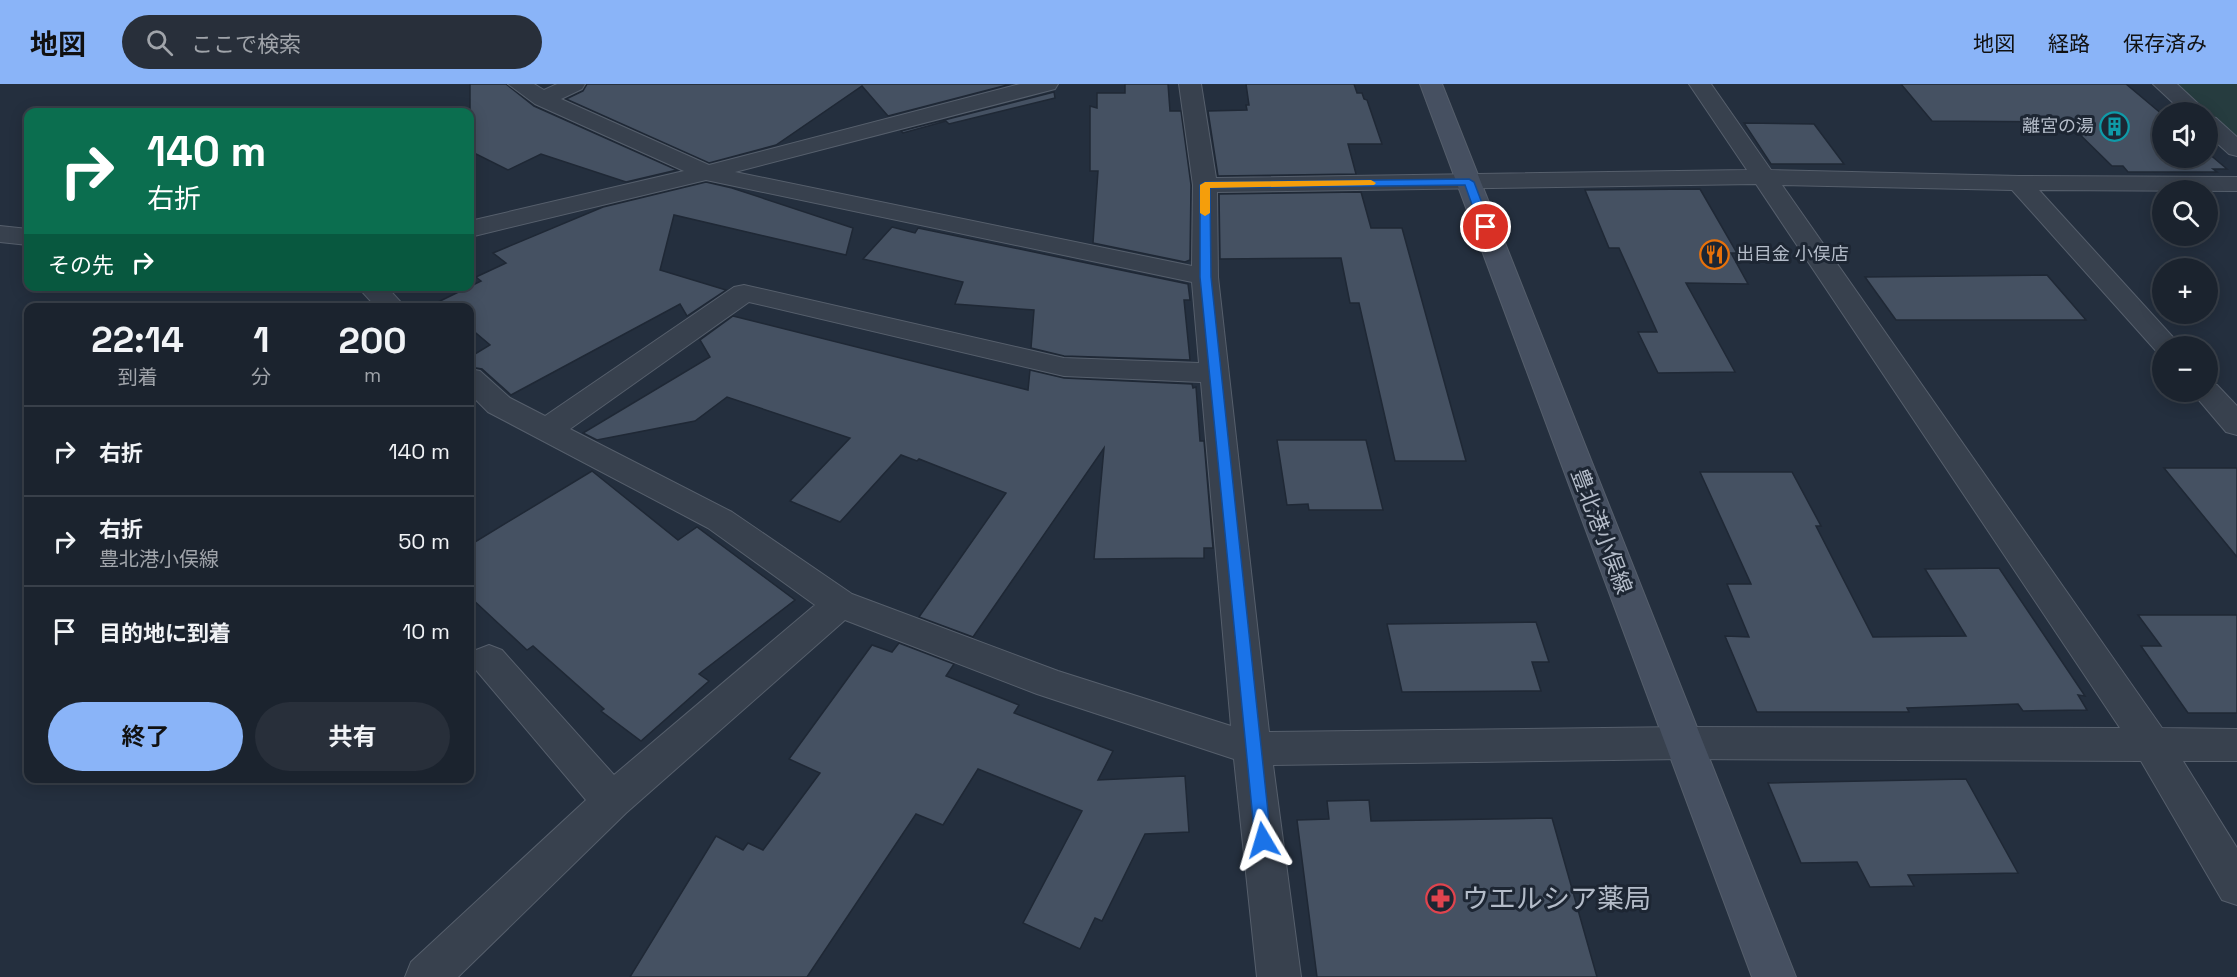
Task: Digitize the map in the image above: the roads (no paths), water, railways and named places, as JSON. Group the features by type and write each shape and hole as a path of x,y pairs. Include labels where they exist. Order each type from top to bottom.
{"main road":[{"name":"豊北港小俣線","path":"1431,84 1774,977"}],"street":[{"path":"519,84 543,99 709,174 879,212 1205,277"},
{"path":"543,99 574,84"},
{"path":"474,228 709,174 967,103 1047,84"},
{"path":"1190,84 1205,185 1205,277 1252,749 1279,977"},
{"path":"1700,84 2153,746 2237,886"},
{"path":"2164,84 2185,102"},
{"path":"2218,132 2237,149"},
{"path":"1205,185 1763,177 2019,183 2237,184"},
{"path":"2019,183 2158,336"},
{"path":"0,234 24,237"},
{"path":"375,291 388,303"},
{"path":"548,429 744,293 1064,367 1216,373"},
{"path":"474,382 499,405 720,520 840,604 1050,683 1252,749 1683,742 2237,745"},
{"path":"2216,402 2237,425"},
{"path":"427,977 612,801 840,604"},
{"path":"489,660 612,801"}],"place":[{"name":"離宮の湯","path":"2115,126"},
{"name":"出目金 小俣店","path":"1715,254"},
{"name":"ウエルシア薬局","path":"1441,899"}]}
